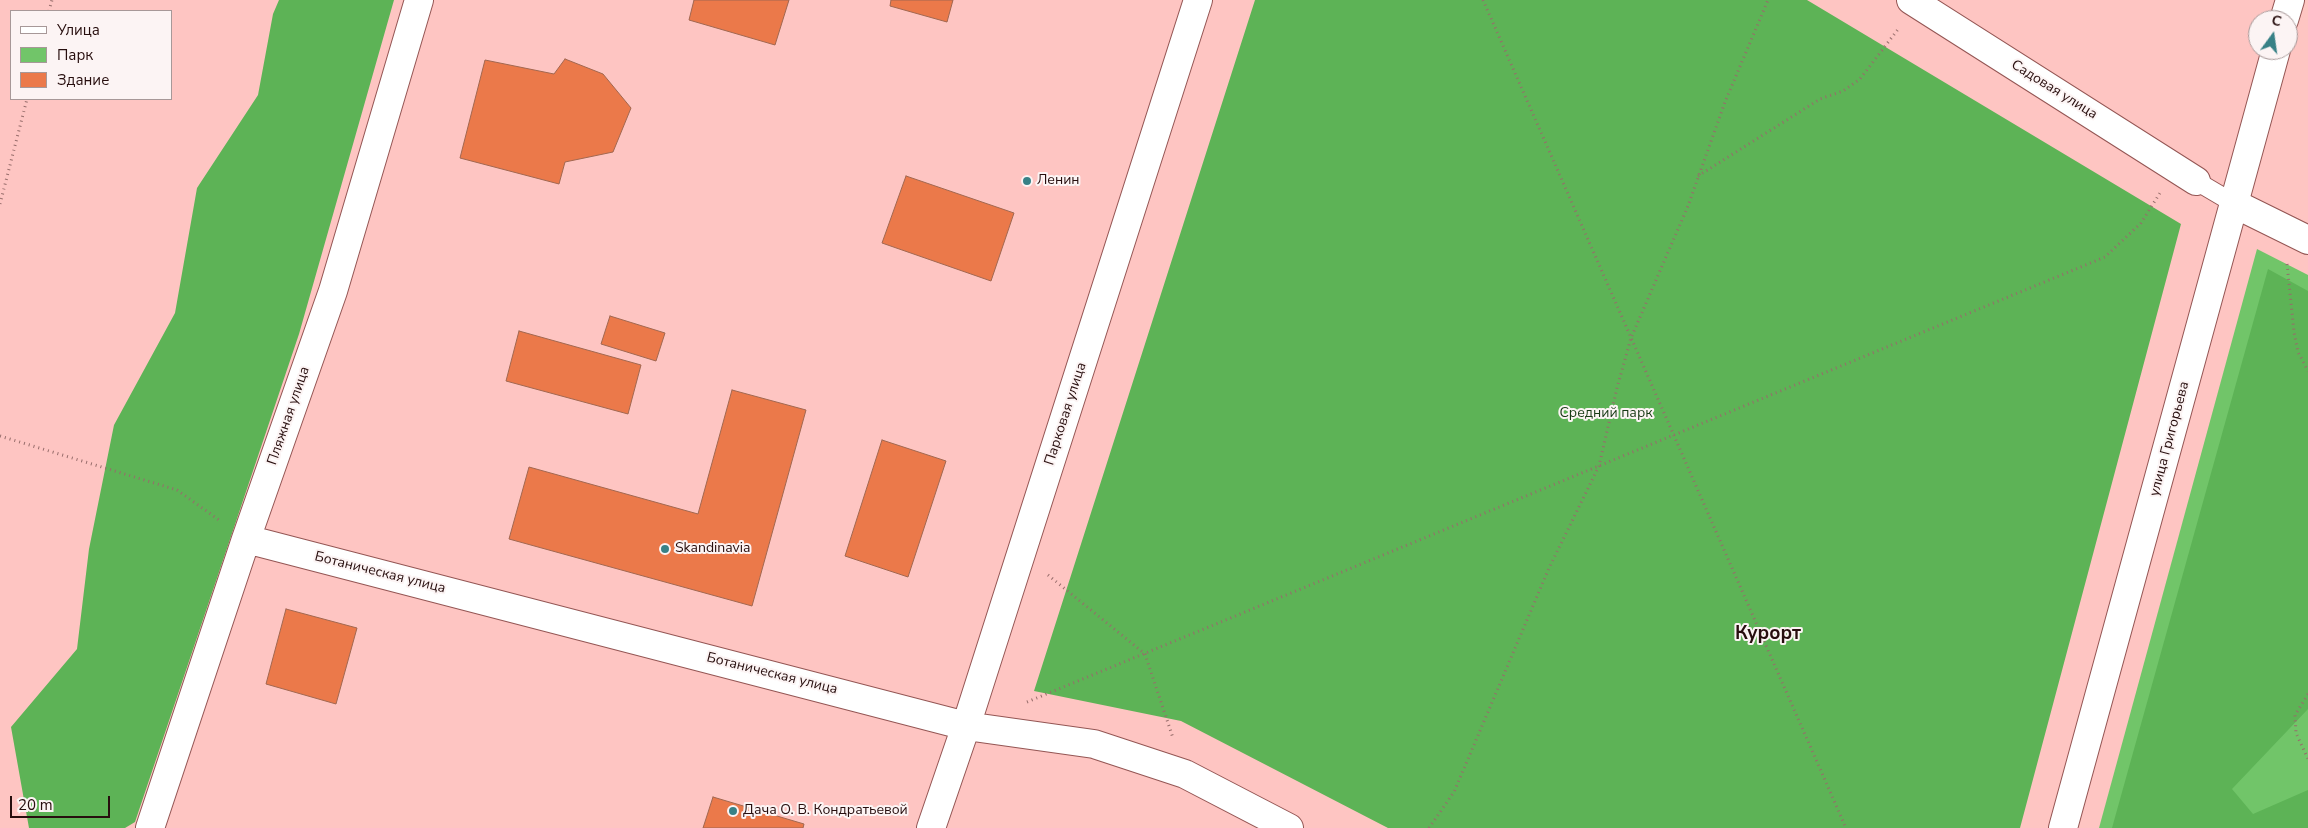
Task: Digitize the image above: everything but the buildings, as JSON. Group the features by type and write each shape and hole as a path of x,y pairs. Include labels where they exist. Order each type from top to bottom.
{"street":[{"name":"Пляжная улица","path":"150,828 246,539 333,291 419,0"},
{"name":"Парковая улица","path":"931,828 966,726 1198,0"},
{"name":"Садовая улица","path":"1914,2 2186,174"},
{"name":"улица Григорьева","path":"2063,828 2273,60"},
{"path":"2234,204 2308,240"},
{"name":"Ботаническая улица","path":"246,539 966,726 1094,744 1185,774 1289,828"}],"lane":[{"path":"2186,174 2234,204"}],"path":[{"path":"1483,0 1846,828"},
{"path":"1429,828 1454,792 1549,568 1599,466 1617,388 1632,338 1688,206 1725,102 1768,0"},
{"path":"1698,176 1812,104 1843,91 1860,79 1914,2"},
{"path":"0,204 27,100"},
{"path":"1020,705 2105,258 2141,224 2186,174"},
{"path":"2279,226 2286,256 2294,332 2298,352 2308,371"},
{"path":"0,436 177,490 246,539"},
{"path":"1021,553 1145,654 1185,774"},
{"path":"2308,694 2295,715 2296,733 2308,759"}],"green space":[{"path":"279,0 394,0 299,334 135,822 125,828 29,828 11,727 77,649 89,549 114,425 175,313 197,188 258,95 273,14"},
{"name":"Средний парк","path":"1255,0 1807,0 2181,224 2020,828 1388,828 1181,721 1034,691"},
{"path":"2257,249 2308,275 2308,828 2099,828"},
{"path":"2268,269 2308,291 2308,709 2232,789 2253,814 2308,790 2308,828 2112,828"}],"place":[{"name":"Ленин","path":"1027,181"},
{"name":"Skandinavia","path":"665,549"},
{"name":"Дача О. В. Кондратьевой","path":"733,811"}],"district":[{"name":"Курорт","path":"1768,634"}]}
